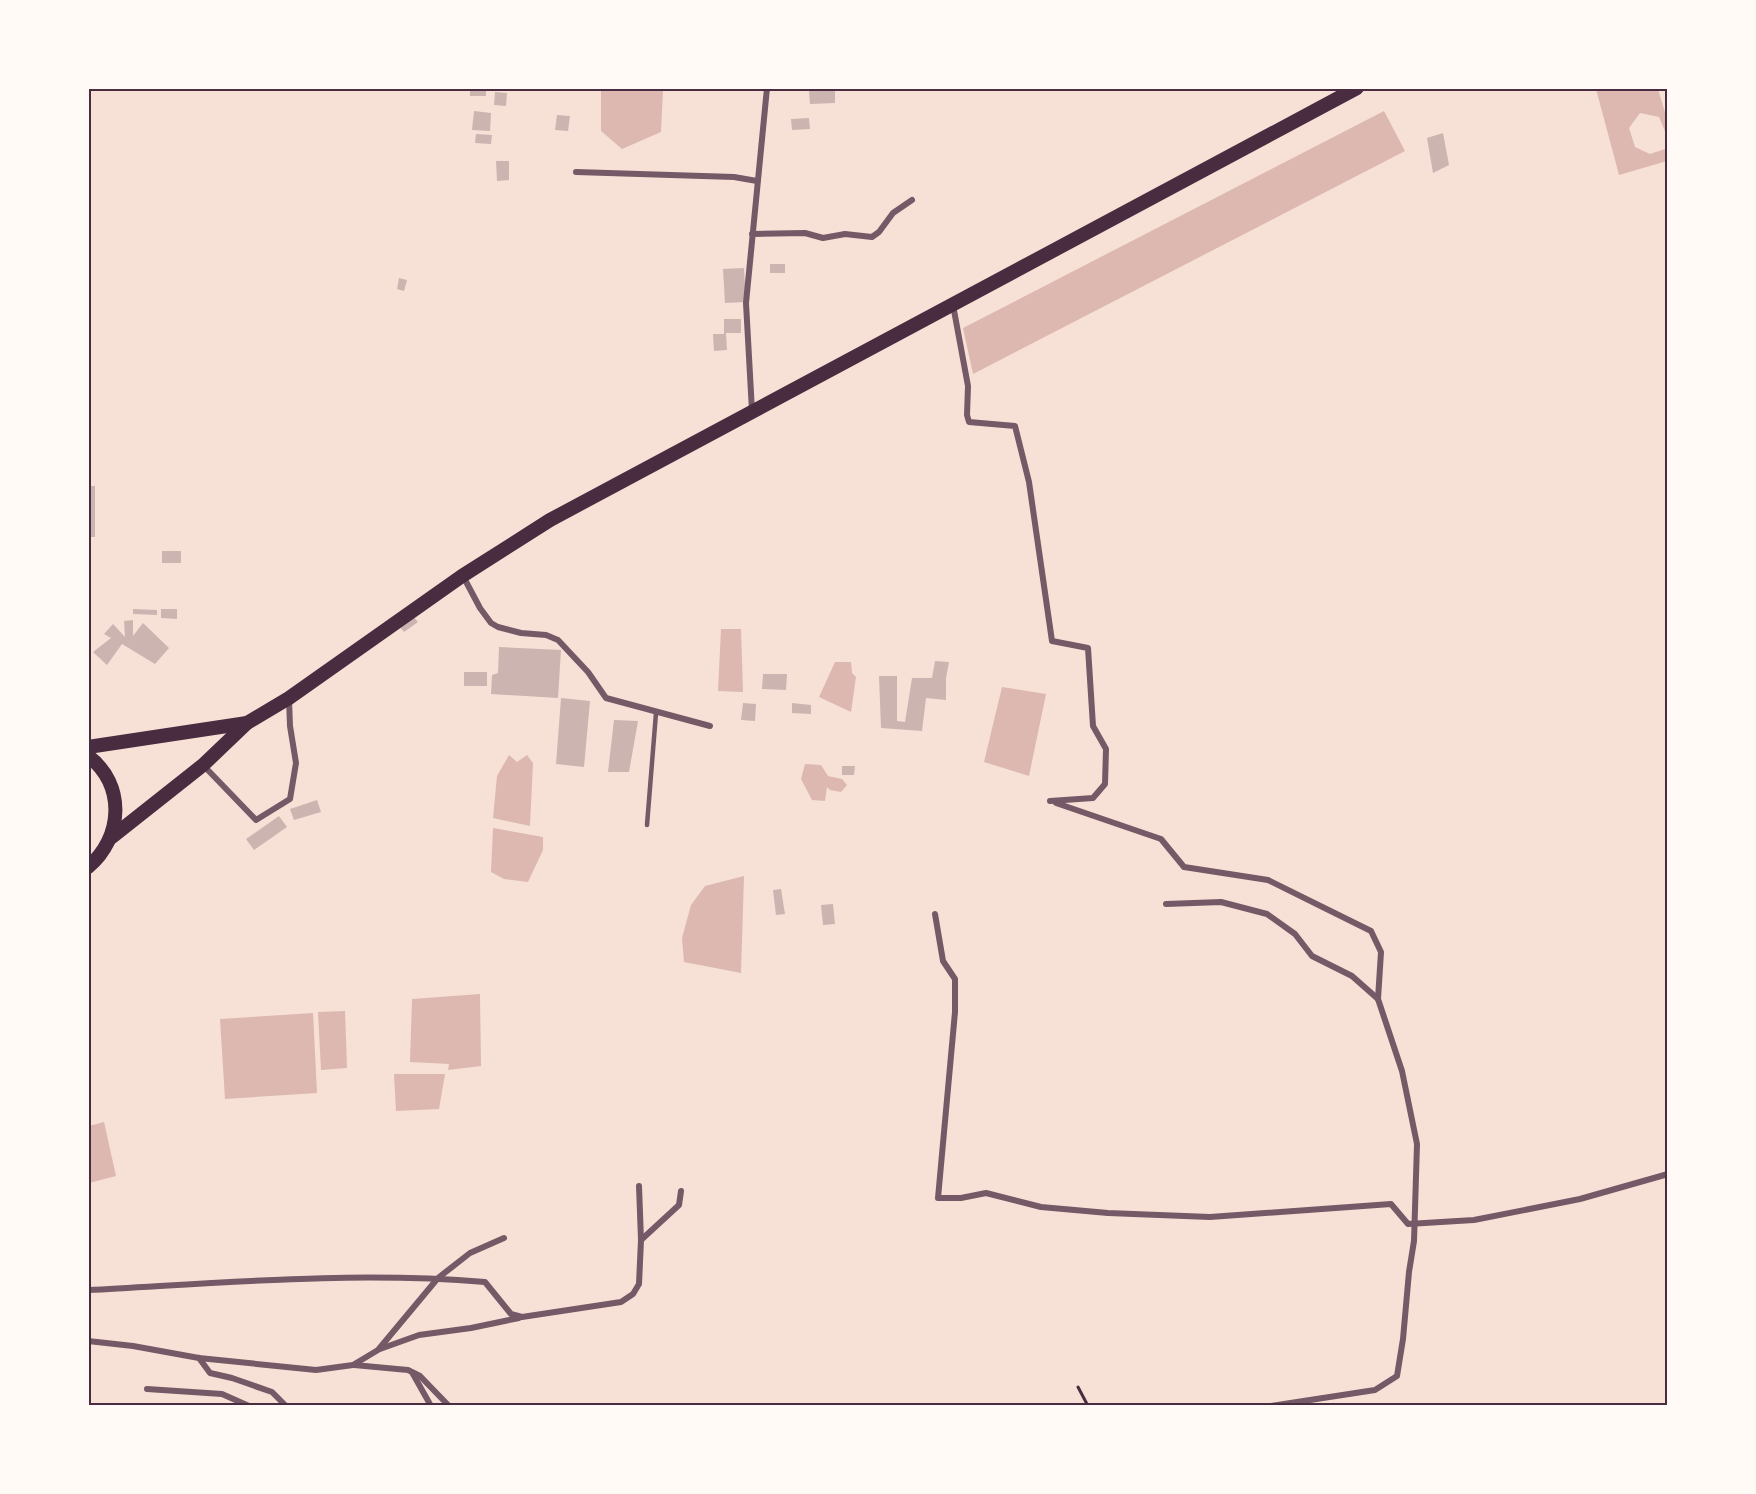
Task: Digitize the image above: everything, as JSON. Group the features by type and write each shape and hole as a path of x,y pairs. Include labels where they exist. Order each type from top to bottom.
{"highway":[{"path":"112,837 203,765 247,723 288,698 462,576 550,520 1357,88"},
{"path":"88,747 247,723"},
{"path":"88,756 103,770 112,786 116,802 116,820 112,837 105,850 88,867"}],"street":[{"path":"752,412 746,303 767,88"},
{"path":"576,172 734,177 757,181"},
{"path":"752,234 805,233 823,238 845,234 872,237 879,232 893,213 912,200"},
{"path":"953,304 968,386 966,415 969,422 1015,426 1029,482 1052,641 1088,648 1094,726 1106,749 1105,784 1094,798 1050,801 1161,838 1184,867 1268,880 1371,931 1381,952 1378,999 1402,1071 1417,1144 1415,1224 1397,1376 1374,1390 1271,1406"},
{"path":"462,576 491,623 521,633 546,634 558,640 588,672 606,698 710,726"},
{"path":"203,765 256,820 290,799 296,763 288,698"},
{"path":"1166,904 1221,902 1267,914 1295,934 1312,956 1352,975 1378,999"},
{"path":"936,914 943,961 955,979 955,1012 938,1198 961,1198 986,1193 1041,1207 1108,1213 1210,1217 1391,1204 1408,1224 1415,1224 1474,1220 1580,1199 1668,1174"},
{"path":"353,1365 378,1350 419,1335 621,1302 633,1294 639,1284 641,1240 639,1186"},
{"path":"641,1240 679,1205 681,1191"},
{"path":"378,1350 438,1278 470,1253 504,1238"},
{"path":"88,1290 369,1276 438,1278 485,1282 511,1314 522,1317"},
{"path":"88,1341 133,1346 199,1358 316,1370 353,1365 408,1370 420,1376 449,1406"},
{"path":"199,1358 210,1373 232,1377 272,1392 286,1406"},
{"path":"413,1373 430,1406"},
{"path":"147,1389 222,1394 249,1406"}],"lane":[{"path":"647,825 656,712"}],"path":[{"path":"1078,1387 1088,1406"}],"shaded area":[{"path":"601,89 663,89 661,132 622,149 601,131"},
{"path":"1596,89 1658,89 1667,119 1667,136 1659,117 1640,113 1629,128 1635,147 1650,154 1665,149 1667,142 1667,161 1619,175"},
{"path":"1384,111 1405,151 973,374 963,328"},
{"path":"721,629 741,629 743,692 718,691"},
{"path":"835,662 851,662 852,673 856,677 851,712 819,697"},
{"path":"1002,687 1046,694 1029,776 984,762"},
{"path":"509,755 517,762 527,755 533,763 530,826 493,818 497,776"},
{"path":"805,764 821,765 828,776 842,779 847,785 841,792 830,790 827,787 825,801 812,800 801,779"},
{"path":"493,828 543,837 543,850 528,882 504,879 491,872"},
{"path":"744,876 741,973 684,962 682,938 691,905 705,886"},
{"path":"480,994 481,1066 448,1070 449,1064 410,1062 412,999"},
{"path":"345,1011 347,1068 321,1070 318,1012"},
{"path":"313,1013 317,1093 225,1099 220,1019"},
{"path":"394,1074 445,1074 439,1109 396,1111"},
{"path":"104,1122 116,1176 89,1183 89,1126"}],"building":[{"path":"470,88 486,88 486,96 470,96"},
{"path":"835,89 835,103 810,104 809,90"},
{"path":"495,92 507,93 506,106 494,105"},
{"path":"474,111 491,113 490,131 472,130"},
{"path":"557,115 570,116 568,131 555,130"},
{"path":"809,118 810,129 792,130 791,119"},
{"path":"1443,133 1449,165 1433,173 1427,138"},
{"path":"476,134 492,135 491,144 475,143"},
{"path":"496,161 509,161 509,180 497,181"},
{"path":"770,264 785,264 785,273 770,273"},
{"path":"744,268 746,302 725,303 723,269"},
{"path":"399,278 407,280 404,291 397,289"},
{"path":"724,319 741,319 741,333 726,333 727,350 714,351 713,334 724,334"},
{"path":"88,486 95,486 95,537 88,537"},
{"path":"162,551 181,551 181,563 162,563"},
{"path":"133,609 157,610 157,615 133,614"},
{"path":"161,609 177,609 177,619 161,618"},
{"path":"413,616 418,622 404,632 399,626"},
{"path":"133,620 133,636 143,623 169,648 155,664 122,644 107,665 93,652 111,638 104,634 113,624 125,637 124,621"},
{"path":"499,647 561,650 558,698 491,694 492,675 498,673"},
{"path":"935,661 949,662 946,700 926,698 922,731 881,728 879,676 897,676 897,721 905,722 912,678 932,678"},
{"path":"464,672 487,672 487,686 464,686"},
{"path":"763,674 787,674 786,690 762,689"},
{"path":"561,698 590,701 584,767 556,764"},
{"path":"743,703 756,704 755,721 741,720"},
{"path":"792,703 811,705 811,714 792,713"},
{"path":"614,720 638,721 629,772 608,772"},
{"path":"842,766 855,766 854,775 842,775"},
{"path":"317,800 321,812 294,820 290,809"},
{"path":"279,816 287,827 254,850 246,839"},
{"path":"781,889 785,914 776,915 773,890"},
{"path":"833,904 835,924 823,925 821,905"}]}
